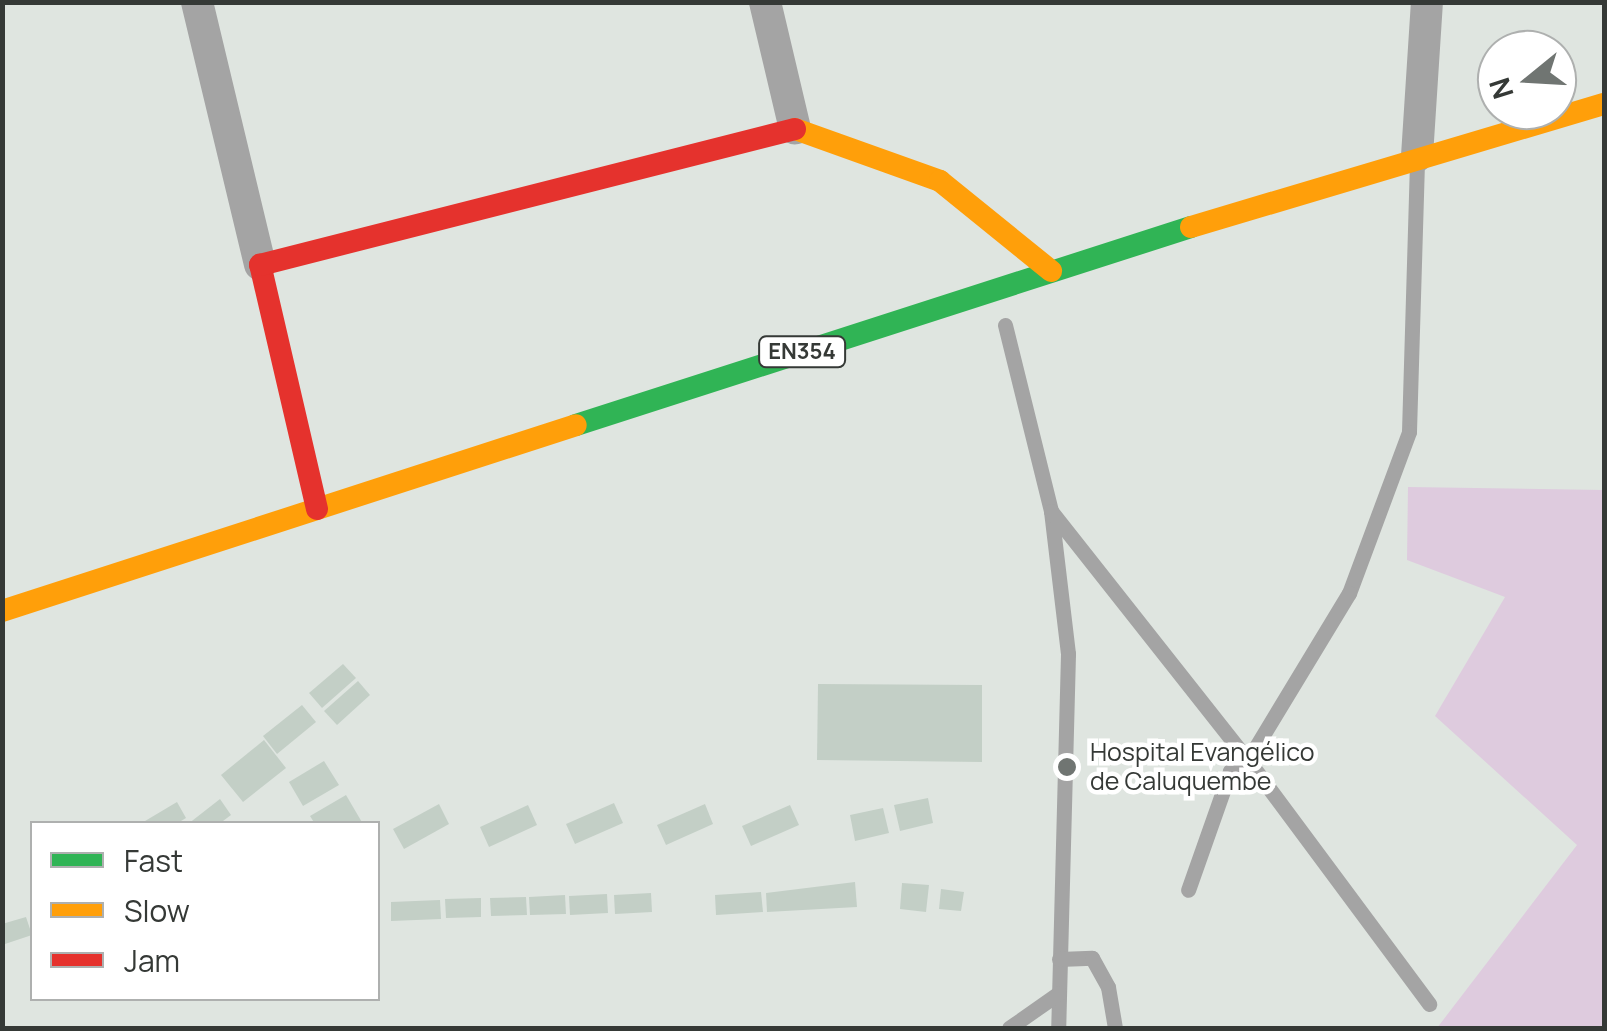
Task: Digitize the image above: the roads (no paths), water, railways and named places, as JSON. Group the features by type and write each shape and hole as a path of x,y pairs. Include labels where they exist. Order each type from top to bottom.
{"main road":[{"name":"EN354","path":"2,611 1051,271 1417,156 1604,104"},
{"path":"317,509 260,265 795,129 940,181 1051,271"}],"street":[{"path":"197,2 260,265"},
{"path":"764,2 795,129"},
{"path":"1417,156 1427,2"}],"lane":[{"path":"1188,890 1230,771 1248,760 1348,593 1409,432 1417,156"},
{"path":"1005,325 1052,511 1068,654 1058,1028"},
{"path":"1052,511 1248,760 1429,1004"},
{"path":"1060,959 1092,958 1108,987 1116,1028"},
{"path":"1008,1028 1059,993"}],"place":[{"name":"Hospital Evangélico de Caluquembe","path":"1067,767"}]}
